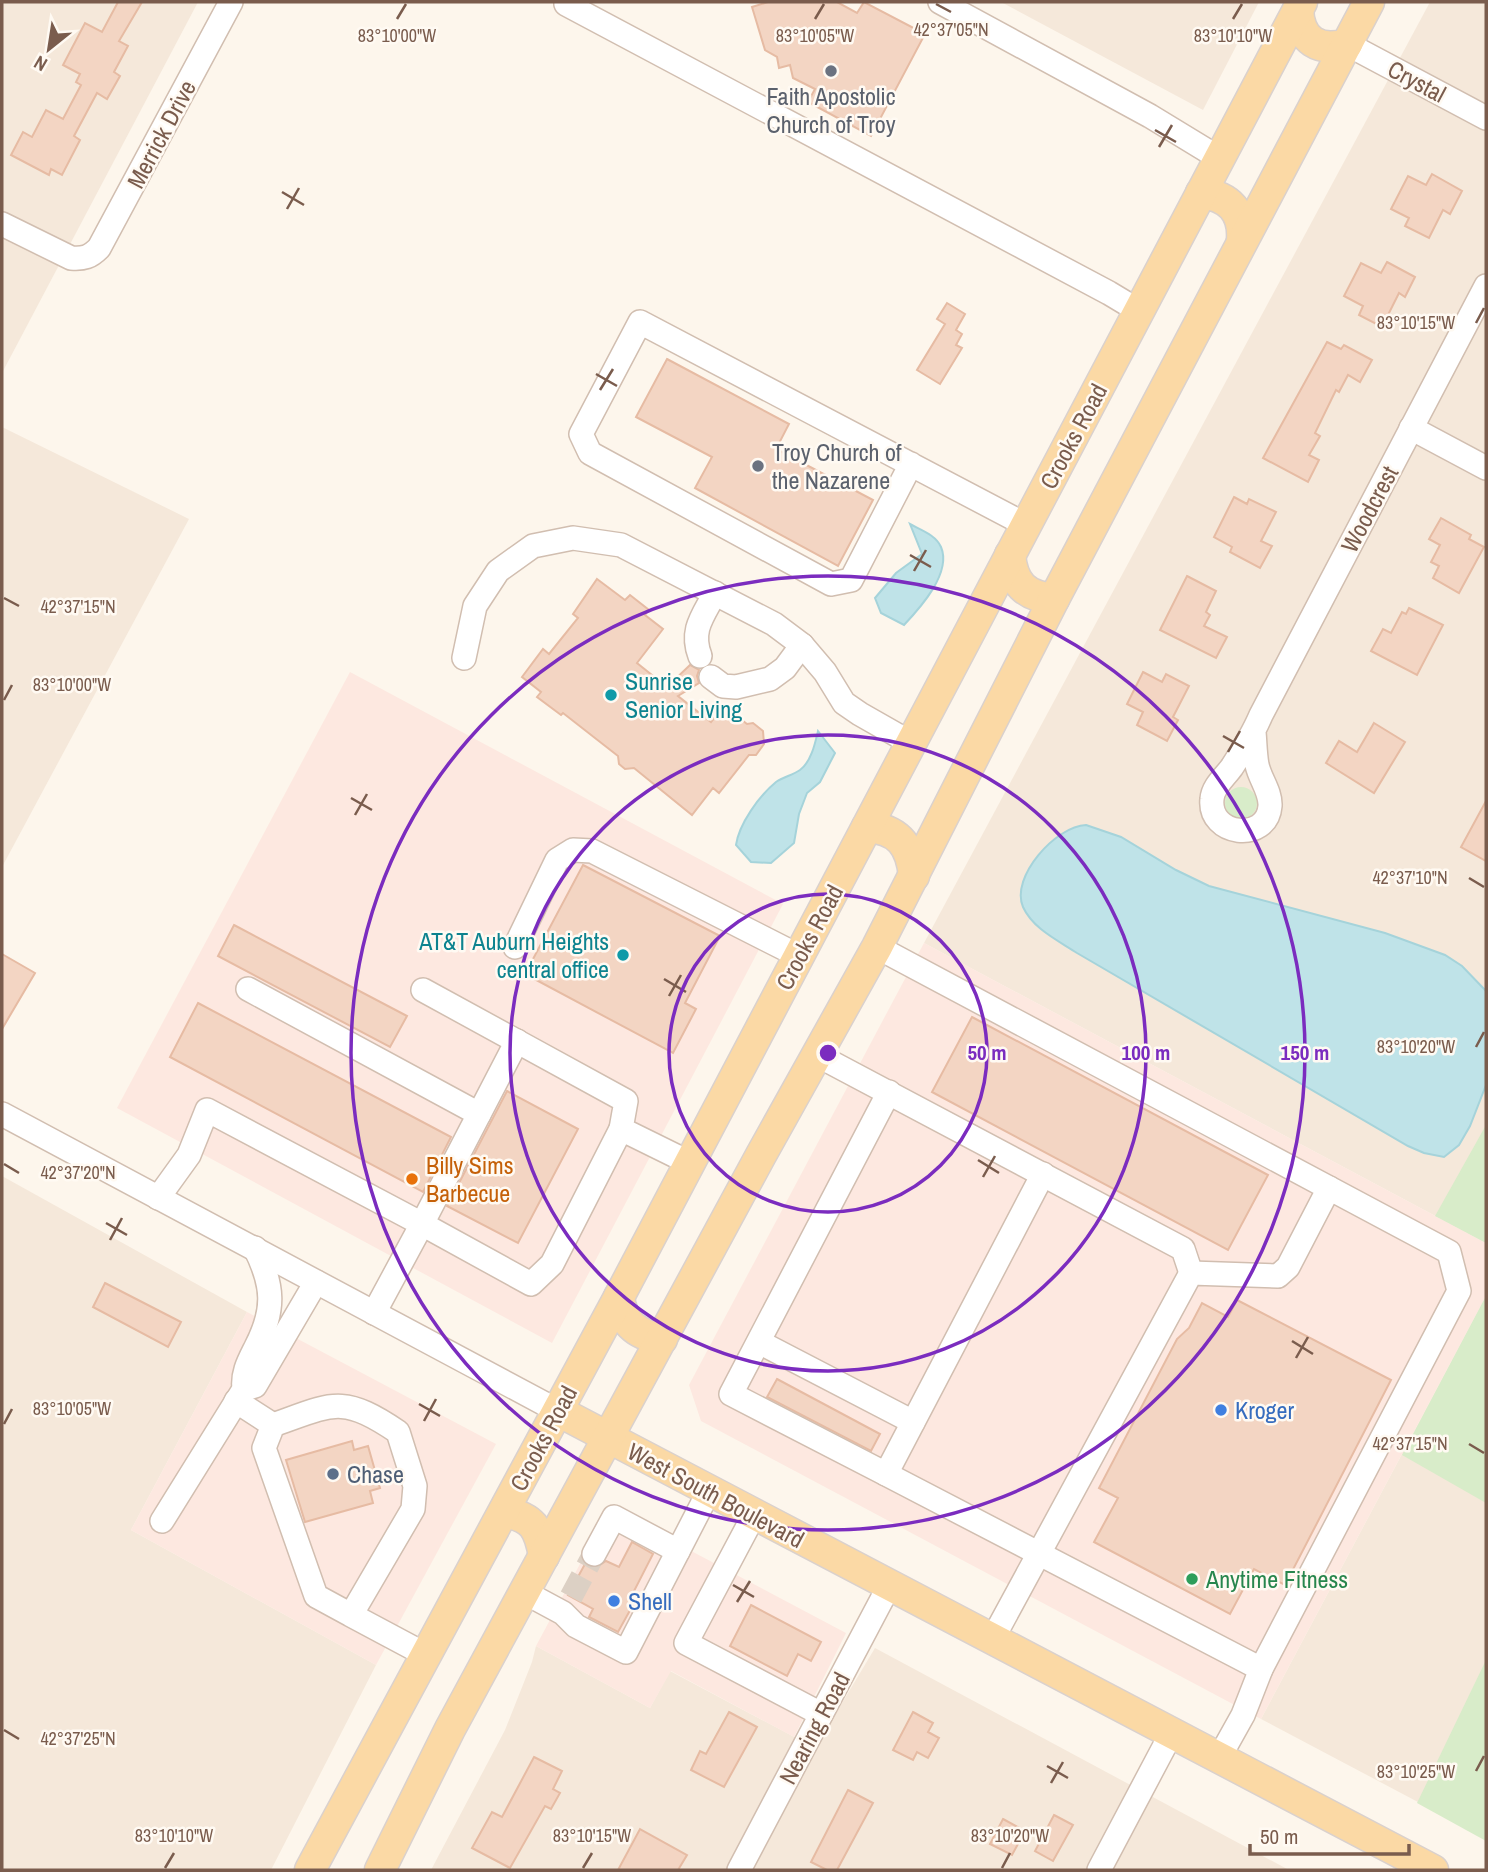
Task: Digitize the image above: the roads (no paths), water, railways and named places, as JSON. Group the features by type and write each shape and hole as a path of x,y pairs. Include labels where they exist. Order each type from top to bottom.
{"main road":[{"path":"380,1870 450,1729 761,1155 819,1056 877,947 1054,599 1369,2"},
{"name":"Crooks Road","path":"310,1870 619,1297 1300,6"},
{"path":"1300,6 1298,23 1314,42 1322,47 1333,48 1347,44"},
{"path":"1201,194 1223,198 1233,205 1243,226 1242,240"},
{"path":"1010,555 1011,571 1018,584 1030,593 1054,599"},
{"path":"867,827 879,828 900,839 908,848 914,876"},
{"path":"619,1297 620,1311 627,1323 637,1332 662,1339"},
{"name":"West South Boulevard","path":"558,1411 1433,1870"},
{"path":"504,1512 526,1518 536,1528 544,1556"}],"street":[{"name":"Merrick Drive","path":"2,224 59,254 83,259 91,256 107,237 231,2"},
{"path":"940,2 1150,116 1219,158"},
{"path":"566,4 1139,311"},
{"name":"Crystal","path":"1347,44 1486,118"},
{"name":"Woodcrest","path":"1254,732 1486,286"},
{"path":"911,464 851,580 831,584 590,453 581,434 640,322 911,464 1026,525"},
{"path":"1411,428 1486,468"},
{"path":"464,658 475,606 498,571 533,546 573,538 621,545 774,624 802,645 825,672 844,703 911,743"},
{"path":"715,593 696,630 695,643 706,666 723,686 736,687 770,679 785,667 802,645"},
{"path":"515,947 557,860 573,850 592,851 799,956"},
{"path":"877,947 1448,1252 1459,1291 1261,1669 1243,1715 1219,1758"},
{"path":"248,989 479,1114"},
{"path":"158,1198 190,1155 206,1110 531,1284 552,1264 621,1129 625,1101 423,990"},
{"path":"374,1313 517,1041"},
{"path":"819,1056 1183,1248 1191,1273 992,1640"},
{"path":"889,1092 732,1394 1261,1669"},
{"name":"West South Boulevard","path":"2,1114 558,1411"},
{"path":"621,1129 690,1163"},
{"path":"886,1474 1043,1174"},
{"path":"1191,1273 1278,1276 1288,1267 1329,1188"},
{"path":"162,1521 240,1395 243,1379 267,1325 267,1279 255,1248"},
{"path":"240,1395 255,1386 317,1282"},
{"path":"759,1342 913,1422"},
{"path":"240,1395 273,1425"},
{"path":"351,1615 413,1509 415,1486 398,1432 362,1411 343,1405 324,1407 273,1425 264,1448 316,1596 351,1615 426,1655"},
{"path":"524,1592 567,1605 576,1626 626,1652 709,1492"},
{"path":"754,1515 686,1643 821,1714"},
{"path":"594,1554 614,1517 678,1551"},
{"name":"Nearing Road","path":"739,1870 889,1586"},
{"path":"1099,1870 1171,1734"}],"water":[{"path":"910,524 936,539 943,557 942,568 933,589 904,625 881,613 875,598 896,573 922,554"},
{"path":"818,731 835,753 820,782 807,793 799,814 794,843 771,863 751,862 736,845 745,820 770,788 804,767"},
{"path":"1086,825 1121,837 1209,886 1385,933 1445,955 1462,966 1486,991 1486,1085 1470,1126 1459,1145 1444,1157 1408,1146 1077,953 1033,922 1023,907 1021,895 1029,868 1049,843 1074,828"}],"tunnel":[{"path":"571,1597 594,1554"}],"place":[{"name":"Faith Apostolic Church of Troy","path":"831,71"},
{"name":"Troy Church of the Nazarene","path":"758,466"},
{"name":"Sunrise Senior Living","path":"611,695"},
{"name":"AT&T Auburn Heights central office","path":"623,955"},
{"name":"Billy Sims Barbecue","path":"412,1179"},
{"name":"Kroger","path":"1221,1410"},
{"name":"Chase","path":"333,1474"},
{"name":"Anytime Fitness","path":"1192,1579"},
{"name":"Shell","path":"614,1601"}]}
